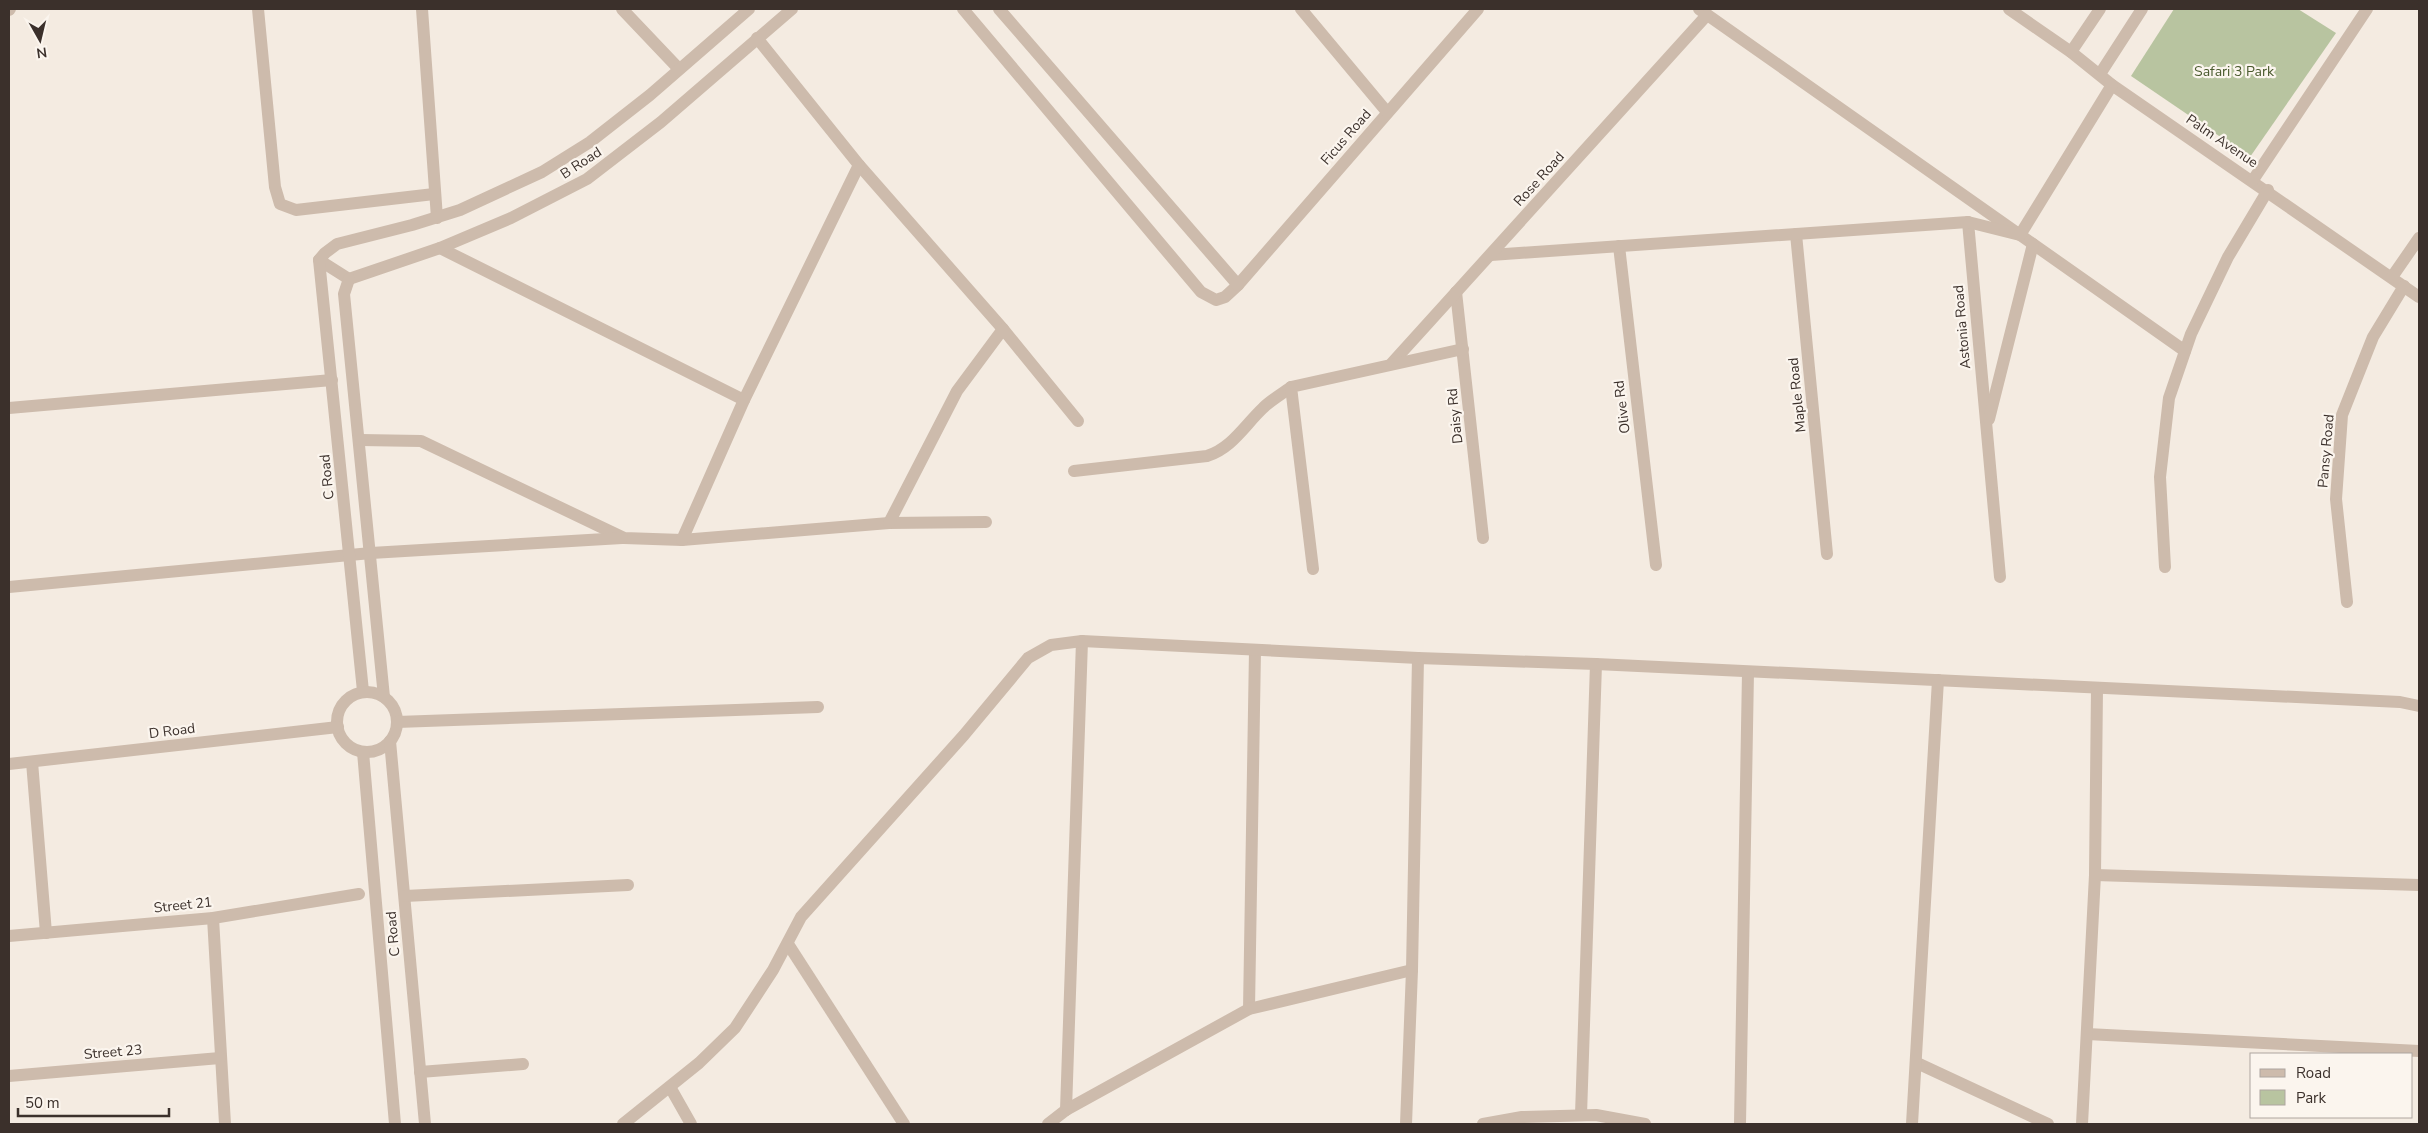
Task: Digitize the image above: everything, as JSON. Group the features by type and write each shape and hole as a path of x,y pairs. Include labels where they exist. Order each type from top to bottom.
{"street":[{"path":"258,9 275,187 280,204 296,210 434,194"},
{"path":"422,9 437,218"},
{"path":"622,9 679,69"},
{"name":"B Road","path":"319,260 337,244 437,218 496,195 568,156 590,142 650,96 749,9"},
{"name":"B Road","path":"349,279 440,248 511,218 587,179 661,122 792,9"},
{"name":"Ficus Road","path":"963,9 1200,292 1216,300 1225,297 1238,285 1478,9"},
{"path":"999,9 1238,285"},
{"path":"1301,9 1387,112"},
{"name":"Palm Avenue","path":"2009,9 2071,52 2112,85 2268,190 2419,297"},
{"path":"2071,52 2100,9"},
{"path":"2100,74 2142,9"},
{"path":"2253,180 2368,9"},
{"path":"1703,12 2186,351"},
{"name":"Rose Road","path":"1392,363 1491,255 1703,12"},
{"path":"757,38 859,165 1003,329 1078,421"},
{"path":"2020,235 2112,85"},
{"path":"682,540 744,400 859,165"},
{"path":"2165,567 2160,476 2169,398 2186,351 2228,257 2268,190"},
{"path":"1491,255 1968,222 2020,235"},
{"name":"Astonia Road","path":"1968,222 2000,577"},
{"name":"Maple Road","path":"1796,234 1827,554"},
{"path":"2392,277 2419,238"},
{"name":"Astonia Road","path":"1986,428 2033,244"},
{"name":"Olive Rd","path":"1619,246 1656,565"},
{"path":"440,248 744,400"},
{"path":"319,260 349,279 344,294 360,440 384,697"},
{"name":"C Road","path":"319,260 363,692"},
{"name":"Pansy Road","path":"2347,602 2336,499 2342,416 2373,338 2404,286"},
{"name":"Daisy Rd","path":"1456,292 1483,538"},
{"path":"889,523 957,391 1003,329"},
{"path":"1074,471 1206,456 1219,452 1232,442 1263,408 1291,387 1392,363 1463,350"},
{"path":"9,408 332,380"},
{"path":"1291,387 1313,569"},
{"path":"360,440 421,442 624,538"},
{"path":"9,587 371,553 624,538 682,540 889,523 986,522"},
{"path":"1066,1110 1082,641"},
{"path":"623,1124 670,1087 735,1028 788,944 801,917 964,735 1028,658 1051,645 1082,641 2400,702 2419,706"},
{"path":"1250,1009 1255,650"},
{"path":"1406,1124 1412,970 1418,658"},
{"path":"1581,1115 1596,664"},
{"path":"1740,1124 1748,672"},
{"path":"1912,1124 1938,680"},
{"path":"2082,1124 2095,875 2096,688"},
{"path":"363,692 374,692 384,697 396,712 397,722 390,741 373,752 363,752 345,744 339,736 336,716 340,707 346,699 363,692"},
{"path":"397,722 818,707"},
{"name":"D Road","path":"9,764 338,727"},
{"name":"C Road","path":"390,741 425,1124"},
{"name":"C Road","path":"363,752 395,1124"},
{"path":"32,762 46,933"},
{"path":"2095,875 2419,885"},
{"path":"405,896 628,885"},
{"name":"Street 21","path":"9,936 213,918 359,894"},
{"path":"213,918 225,1124"},
{"path":"788,944 904,1124"},
{"path":"1048,1124 1066,1110 1250,1009 1412,970"},
{"path":"2087,1034 2419,1051"},
{"name":"Street 23","path":"9,1076 220,1058"},
{"path":"1917,1063 2048,1124"},
{"path":"420,1072 523,1064"},
{"path":"670,1087 692,1124"},
{"path":"1483,1124 1522,1117 1596,1114 1645,1124"}],"green space":[{"name":"Safari 3 Park","path":"2174,9 2298,9 2336,33 2250,157 2131,76"}]}
